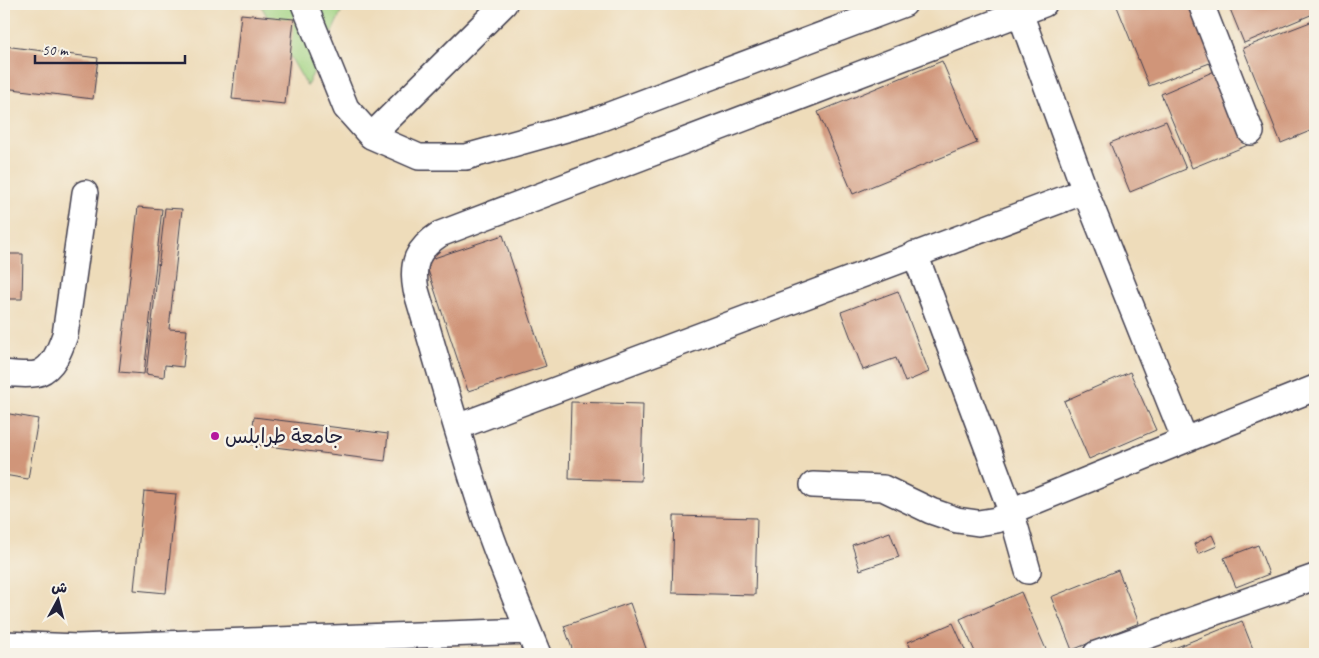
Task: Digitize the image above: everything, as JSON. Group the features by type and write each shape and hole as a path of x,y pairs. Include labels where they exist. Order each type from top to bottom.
{"street":[{"path":"304,4 346,108 371,136 419,157 466,157 591,122 904,4"},
{"path":"371,136 504,4"},
{"path":"538,654 489,529 419,299 413,277 420,251 429,241 440,234 1044,4"},
{"path":"1201,4 1252,132"},
{"path":"1020,13 1085,191 1185,440"},
{"path":"457,427 1085,191"},
{"path":"4,373 39,373 49,366 58,354 65,335 85,193"},
{"path":"915,254 1011,511 1028,571"},
{"path":"813,485 883,488 931,512 957,520 978,523 997,520 1011,511 1315,388"},
{"path":"1096,654 1315,577"},
{"path":"4,644 77,651 351,646 528,631"}],"green space":[{"path":"260,4 345,4 307,86"}],"building":[{"path":"1116,4 1193,4 1215,61 1149,86"},
{"path":"1228,4 1308,4 1313,14 1244,43"},
{"path":"241,14 294,19 285,104 232,99"},
{"path":"1313,21 1315,25 1315,129 1281,143 1243,48"},
{"path":"4,46 98,58 93,99 4,88"},
{"path":"942,61 977,143 853,194 818,112"},
{"path":"1217,70 1248,145 1192,168 1161,94"},
{"path":"1166,121 1186,169 1130,192 1110,143"},
{"path":"138,207 162,209 144,374 119,372"},
{"path":"165,208 182,209 169,329 187,330 183,367 165,365 164,377 146,374"},
{"path":"503,235 546,366 468,391 425,261"},
{"path":"4,254 23,254 22,299 4,299"},
{"path":"898,291 929,372 905,382 896,358 863,370 841,312"},
{"path":"1130,372 1156,430 1089,459 1064,401"},
{"path":"571,402 643,404 641,481 569,479"},
{"path":"4,413 38,419 28,479 4,475"},
{"path":"254,417 388,434 385,461 251,444"},
{"path":"144,491 176,494 166,593 134,590"},
{"path":"674,516 757,518 755,595 672,593"},
{"path":"890,532 899,557 860,570 852,545"},
{"path":"1212,535 1217,546 1198,554 1194,544"},
{"path":"1258,545 1269,574 1236,587 1224,558"},
{"path":"1118,570 1139,623 1072,650 1051,597"},
{"path":"1021,592 1048,654 976,654 960,619"},
{"path":"630,603 648,654 574,654 564,626"},
{"path":"1242,621 1255,654 1174,654 1172,649"},
{"path":"953,623 967,654 913,654 908,642"}],"place":[{"name":"جامعة طرابلس","path":"215,436"}]}
